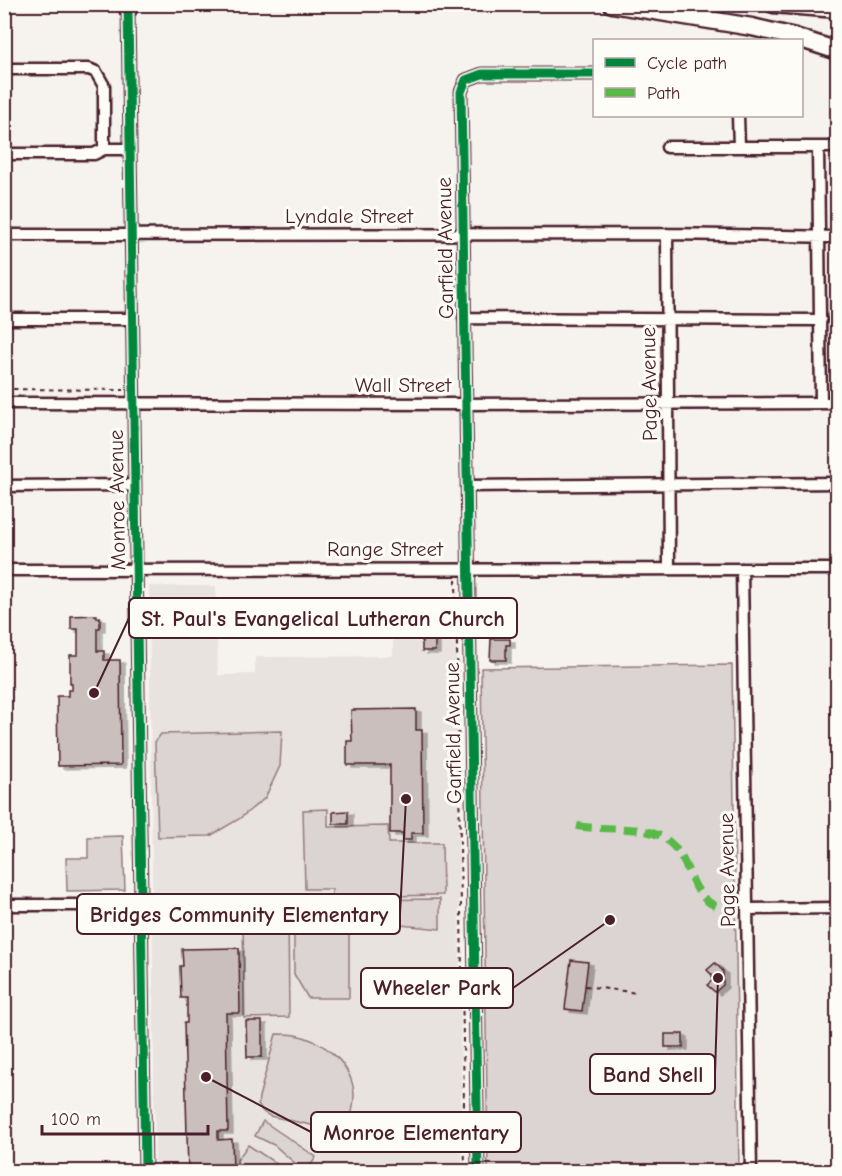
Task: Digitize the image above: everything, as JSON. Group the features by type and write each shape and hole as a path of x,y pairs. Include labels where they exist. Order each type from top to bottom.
{"highway":[{"path":"612,4 752,27 801,39"},
{"path":"773,4 837,9"},
{"path":"803,40 837,51"}],"street":[{"name":"Monroe Avenue","path":"128,6 145,1172"},
{"path":"4,69 89,69 96,72 104,86 104,149"},
{"name":"Garfield Avenue","path":"478,1172 461,92 466,80 482,74 593,74"},
{"path":"738,117 739,146"},
{"path":"667,147 837,147"},
{"path":"818,147 821,403"},
{"path":"4,154 94,154 104,149 129,149"},
{"name":"Lyndale Street","path":"4,235 667,234 837,237"},
{"name":"Page Avenue","path":"667,234 669,569"},
{"path":"464,318 821,320"},
{"path":"4,319 131,319"},
{"name":"Wall Street","path":"4,403 133,398 466,404 837,403"},
{"path":"467,486 837,483"},
{"path":"4,486 134,485"},
{"name":"Page Avenue","path":"742,568 751,1172"},
{"name":"Range Street","path":"4,570 837,569"},
{"path":"4,905 141,905"},
{"path":"747,909 837,908"}],"path":[{"path":"4,389 122,388 133,398"},
{"path":"458,569 455,584 465,1172"},
{"path":"585,986 638,993"}],"shaded area":[{"path":"149,586 216,586 218,675 255,674 255,657 393,656 393,630 456,630 462,1171 155,1171"},
{"path":"732,665 739,1171 488,1171 481,668"},
{"path":"282,731 280,766 265,798 239,819 210,836 158,837 155,742 161,734"},
{"path":"328,809 328,827 388,826 389,843 442,843 443,895 332,897 332,889 305,889 303,810"},
{"path":"123,836 125,890 67,891 66,858 88,858 88,837"},
{"path":"440,899 440,929 342,921 342,900"},
{"path":"243,907 288,907 289,1017 244,1018"},
{"path":"294,929 349,929 349,998 308,998 294,974"},
{"path":"276,1034 295,1035 316,1042 343,1064 354,1095 348,1133 270,1116 263,1112 258,1105 259,1097"},
{"path":"263,1121 316,1157 307,1171 304,1171 274,1145 255,1136"},
{"path":"248,1145 277,1164 269,1171 237,1171 237,1160"}],"building":[{"path":"97,615 97,618 100,617 100,628 97,628 97,651 104,651 104,660 120,660 121,765 58,766 57,696 68,696 68,690 72,690 70,655 78,655 78,629 71,629 71,616"},
{"path":"491,639 510,639 510,645 506,645 506,660 490,660"},
{"path":"422,640 435,640 435,651 422,651"},
{"path":"416,709 416,730 422,730 423,833 411,833 411,840 403,840 403,833 390,833 390,765 347,765 347,741 352,741 351,710"},
{"path":"348,811 348,824 333,824 333,812"},
{"path":"239,948 240,1013 226,1013 228,1131 218,1131 218,1140 232,1139 233,1172 188,1172 184,1023 187,1023 187,998 181,998 182,949"},
{"path":"571,960 588,962 582,1011 565,1009"},
{"path":"715,963 723,971 723,985 715,992 707,985 712,981 712,975 707,970"},
{"path":"246,1021 262,1021 262,1057 247,1057"},
{"path":"665,1034 683,1034 683,1047 665,1047"}],"marked path":[{"path":"577,826 634,829 664,838 682,857 699,892 707,901 718,907 734,910"}],"cycle path":[{"path":"128,9 145,1172"},
{"path":"478,1172 461,92 466,80 482,74 593,74"}],"place":[{"name":"St. Paul's Evangelical Lutheran Church","path":"94,693"},
{"name":"Bridges Community Elementary","path":"406,799"},
{"name":"Wheeler Park","path":"610,920"},
{"name":"Band Shell","path":"718,978"},
{"name":"Monroe Elementary","path":"206,1077"}]}
